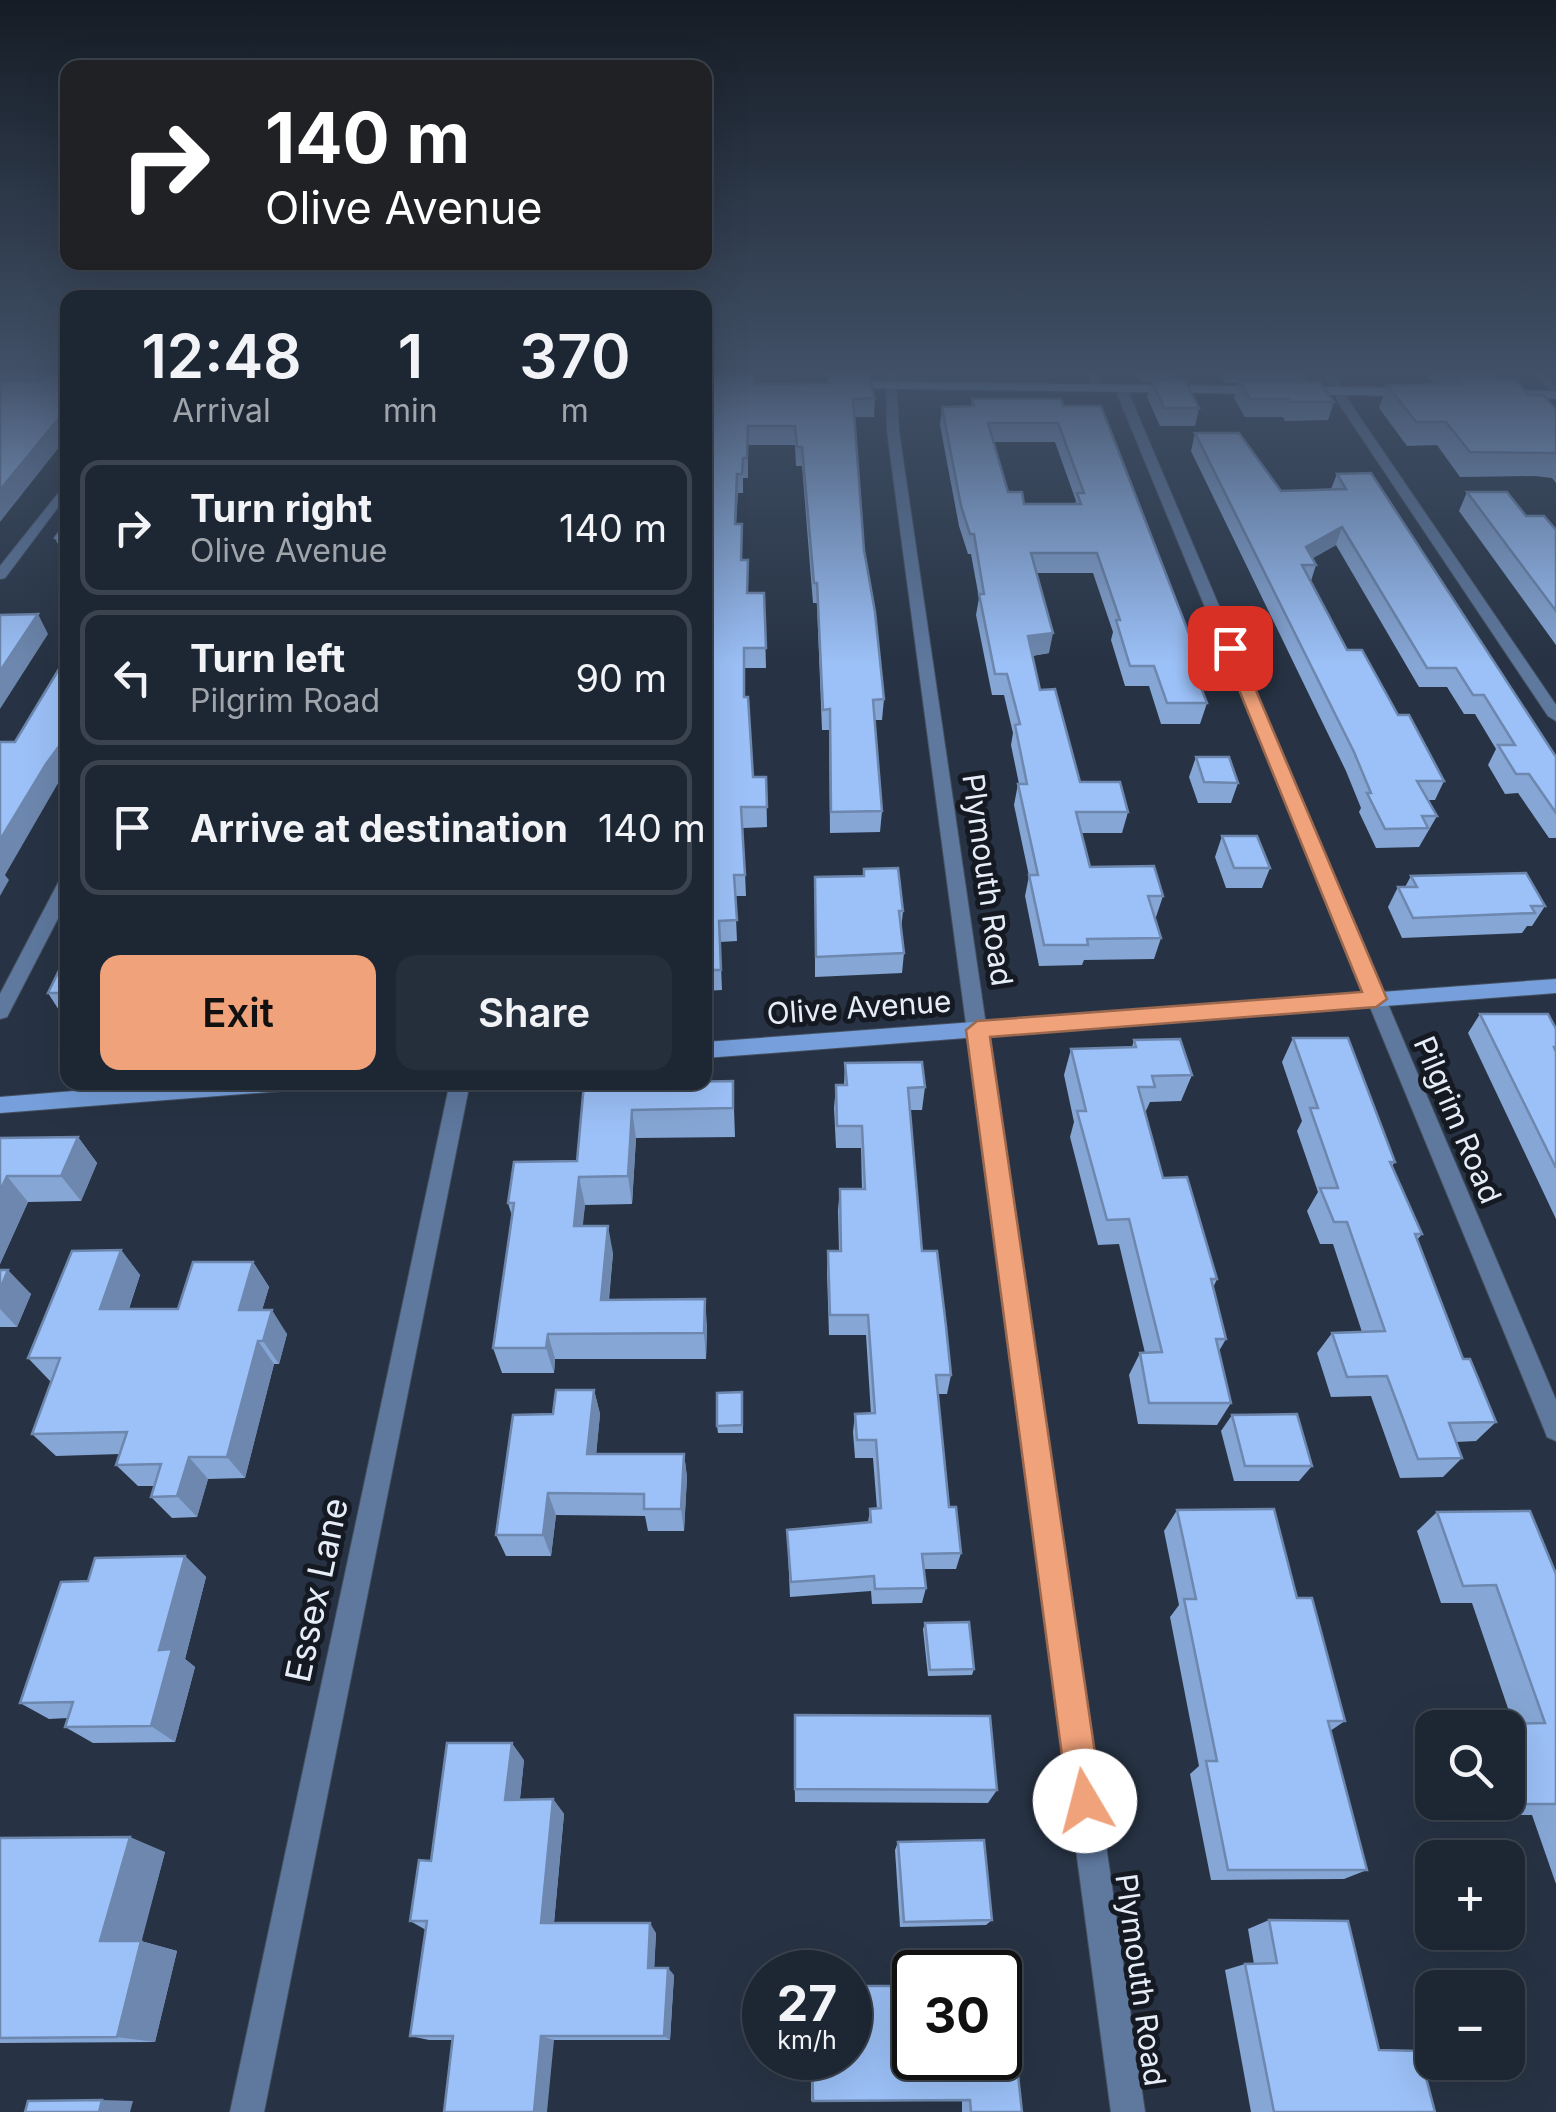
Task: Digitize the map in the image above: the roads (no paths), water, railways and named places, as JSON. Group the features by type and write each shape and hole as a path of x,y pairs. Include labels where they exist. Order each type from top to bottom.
{"street":[{"name":"Plymouth Road","path":"898,469 1128,2112"},
{"name":"Pilgrim Road","path":"1155,469 1556,1429"},
{"path":"1390,469 1556,716"},
{"path":"0,575 60,495"},
{"path":"0,1012 60,896"},
{"name":"Olive Avenue","path":"712,1049 1556,986"},
{"path":"0,1106 196,1090"},
{"name":"Essex Lane","path":"247,2112 458,1090"}]}
